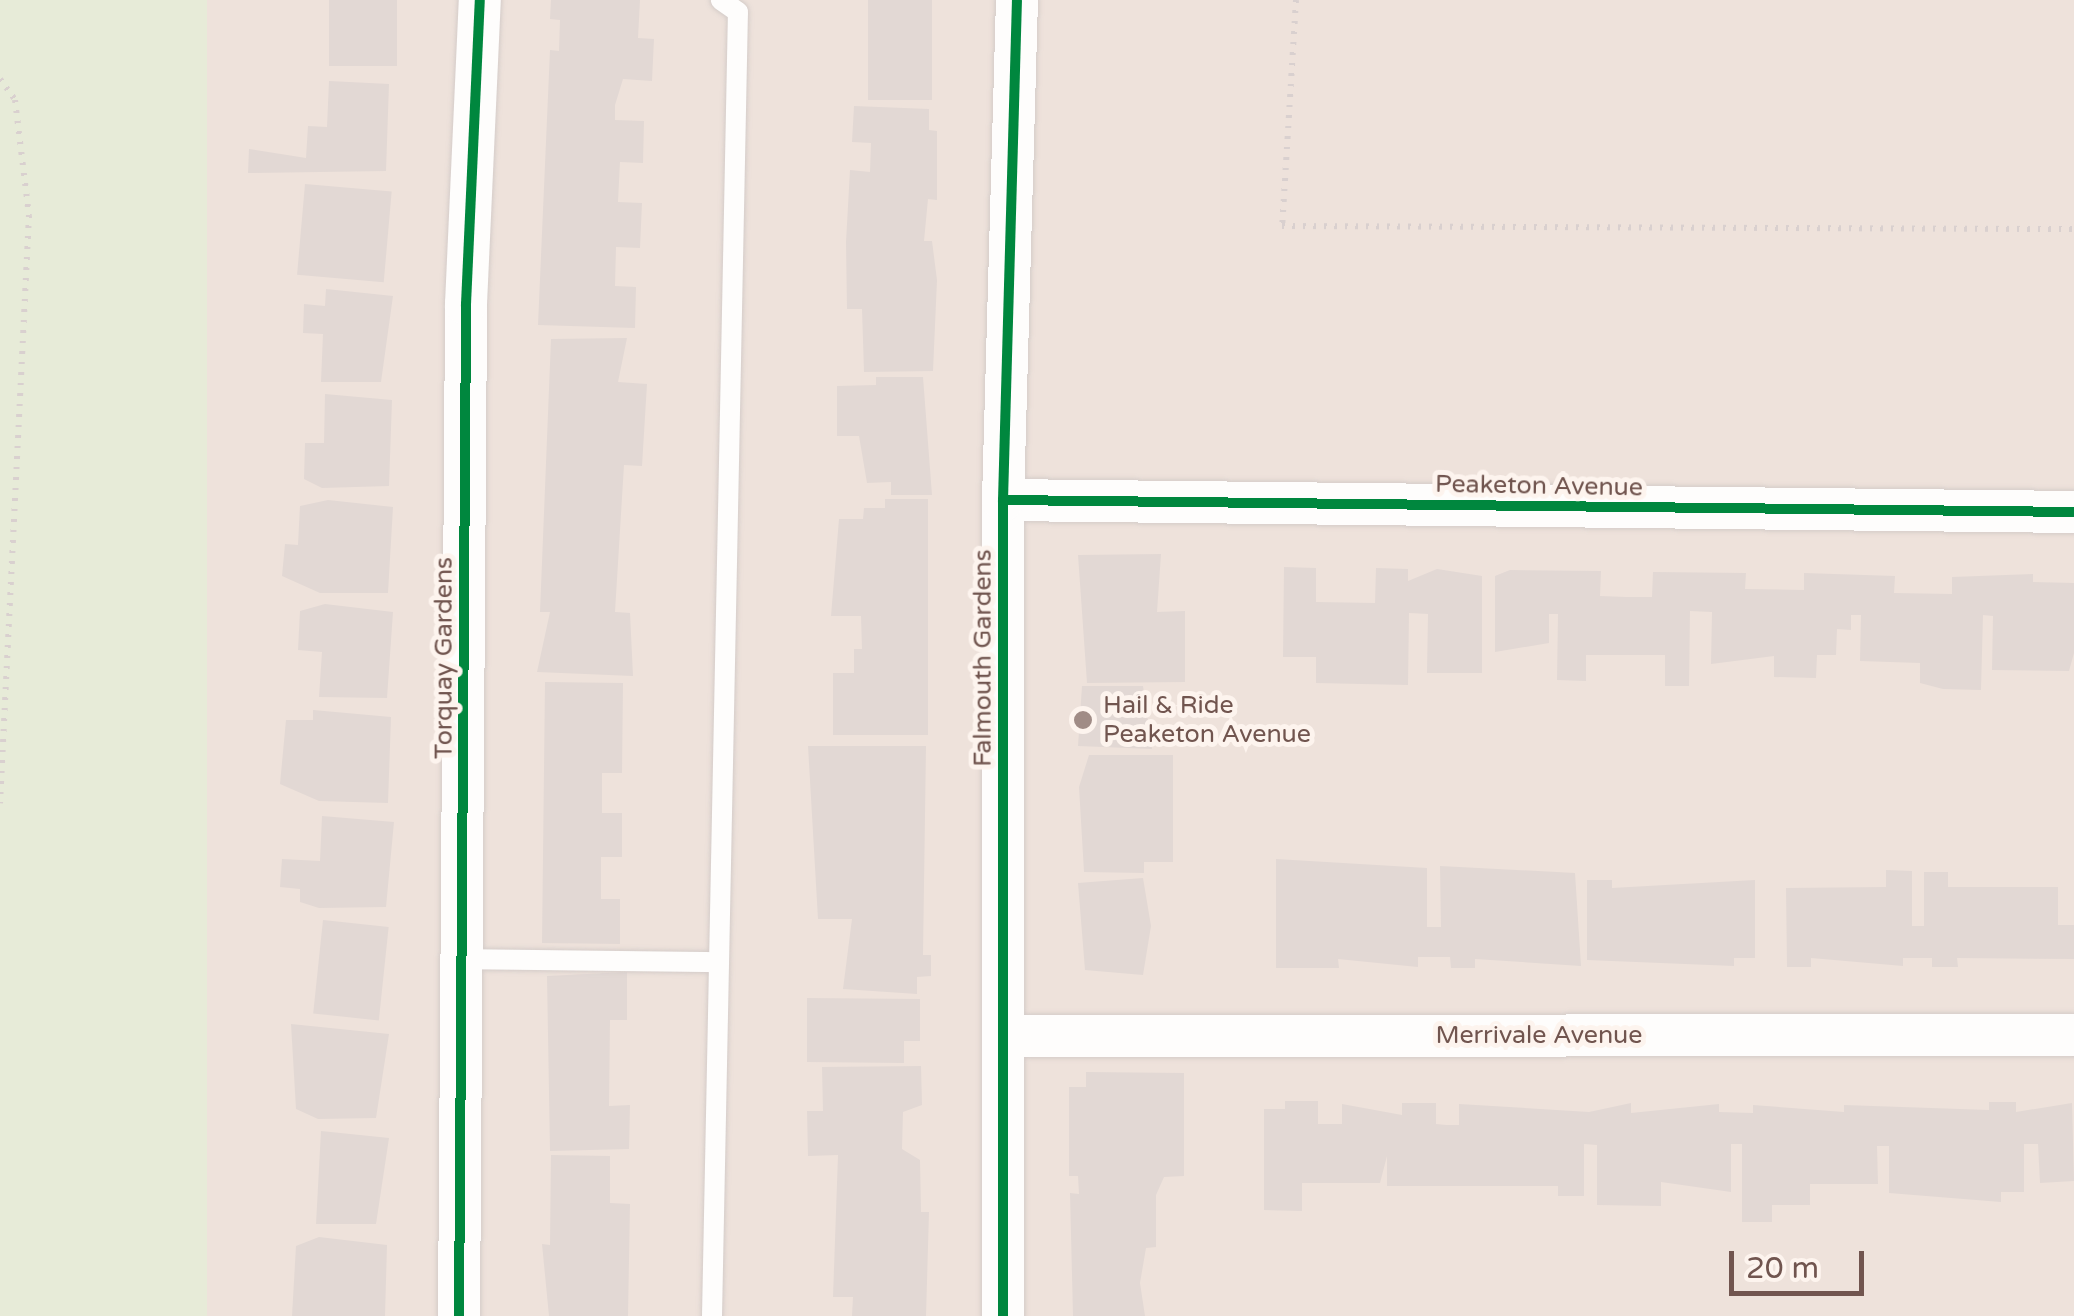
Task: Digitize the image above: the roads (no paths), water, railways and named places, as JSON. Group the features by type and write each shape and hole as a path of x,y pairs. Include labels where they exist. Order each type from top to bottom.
{"street":[{"name":"Torquay Gardens","path":"458,1316 466,304 480,0"},
{"name":"Falmouth Gardens","path":"1003,1316 1003,500 1017,0"},
{"name":"Peaketon Avenue","path":"1003,500 2074,512"},
{"name":"Merrivale Avenue","path":"1003,1036 2074,1035"}],"lane":[{"path":"712,1316 715,962 738,12 721,0"},
{"path":"462,958 715,962"}],"place":[{"name":"Hail & Ride Peaketon Avenue","path":"1083,720"}]}
